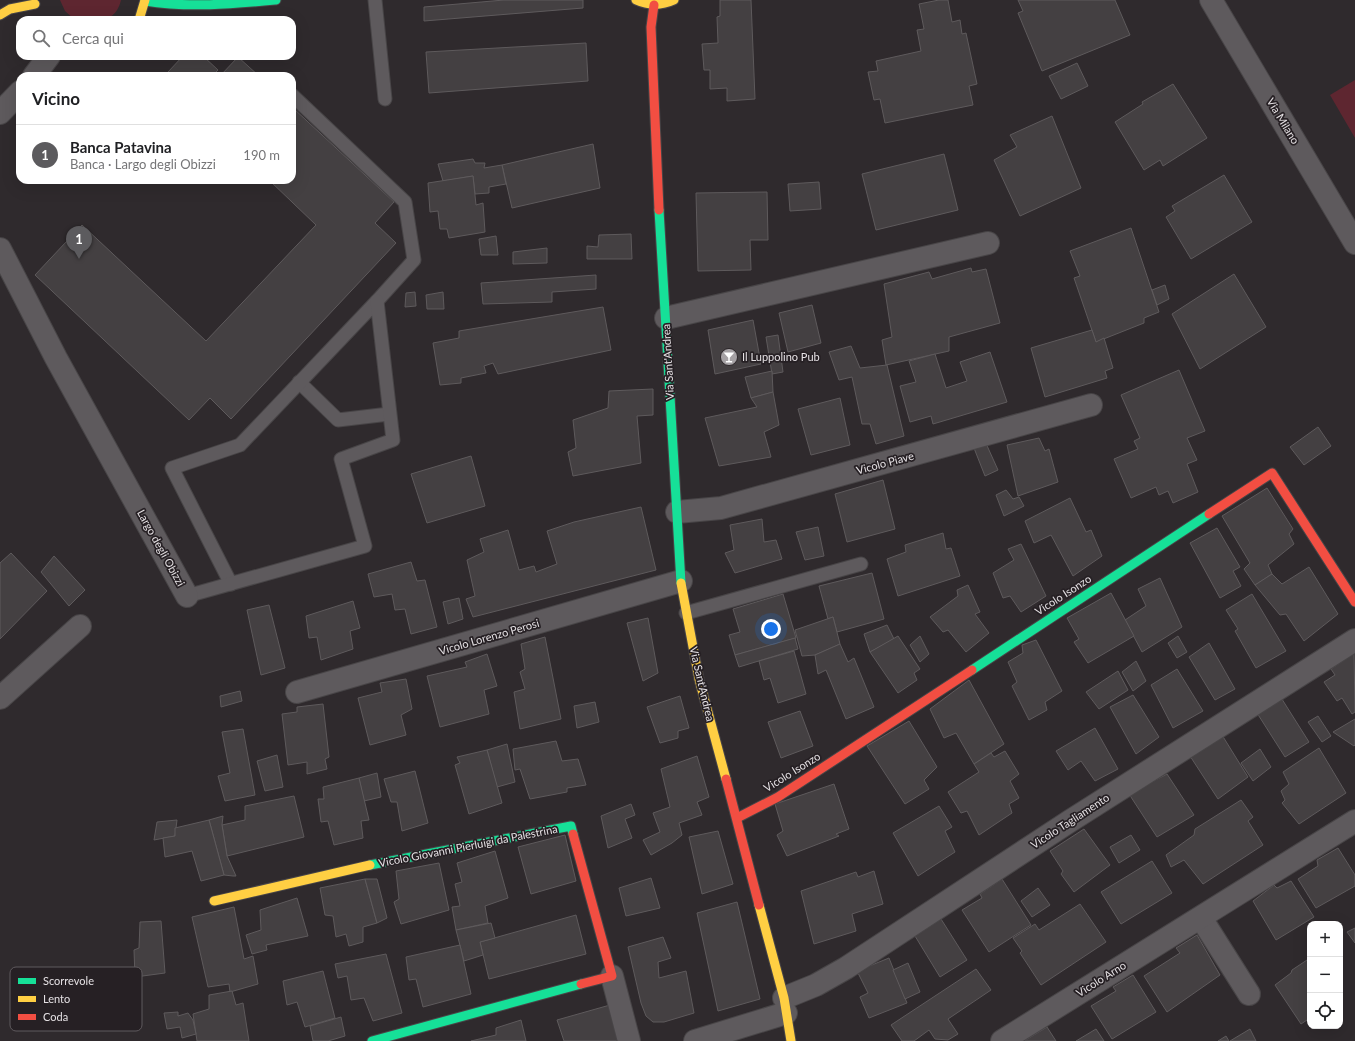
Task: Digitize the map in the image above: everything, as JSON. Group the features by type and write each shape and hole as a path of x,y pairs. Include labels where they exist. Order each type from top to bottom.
{"street":[{"path":"140,16 145,0 163,5 200,5 276,0"},
{"path":"636,0 645,4 654,5 666,4 674,0"},
{"name":"Via Milano","path":"1211,0 1355,243"},
{"path":"0,15 10,9 36,5"},
{"name":"Via Sant'Andrea","path":"654,5 651,43 656,160 681,581 699,680 737,818 785,1005 791,1041"},
{"path":"37,72 46,60"},
{"path":"0,113 16,96"},
{"name":"Via Sant'Andrea","path":"666,318 988,243"},
{"name":"Largo degli Obizzi","path":"0,249 56,358 187,596"},
{"name":"Vicolo Piave","path":"677,512 721,508 1091,405"},
{"name":"Vicolo Isonzo","path":"737,818 778,797 1272,473 1355,602"},
{"name":"Vicolo Lorenzo Perosi","path":"297,692 681,581"},
{"path":"0,698 80,626"},
{"name":"Vicolo Tagliamento","path":"785,1005 846,968 1070,821 1355,640"},
{"name":"Vicolo Arno","path":"1002,1041 1355,821"},
{"name":"Vicolo Giovanni Pierluigi da Palestrina","path":"214,901 389,861 571,826 629,1041"},
{"path":"1201,918 1250,994"},
{"path":"372,1041 612,976"},
{"path":"695,1041 785,1005"}],"lane":[{"path":"375,0 385,99"},
{"path":"231,584 172,468 240,445 414,260 405,202 296,99"},
{"path":"299,382 338,420 389,414 377,301"},
{"name":"Largo degli Obizzi","path":"187,596 365,546 341,459 393,440 389,414"},
{"path":"686,613 861,564"}],"shaded area":[{"path":"60,0 121,0 118,8 111,16 71,16 65,11"},
{"path":"1355,80 1355,138 1330,95"}],"building":[{"path":"504,0 583,0 583,8 424,21 424,7"},
{"path":"720,0 751,0 755,99 727,101 727,88 710,89 710,70 704,70 702,44 718,43 717,17 720,16"},
{"path":"939,0 948,0 952,22 960,20 962,34 966,33 977,84 969,86 973,105 885,123 880,99 874,100 868,72 878,71 876,61 921,51 917,30 924,29 919,4"},
{"path":"1018,0 1115,0 1130,35 1042,71 1018,13 1023,11"},
{"path":"586,43 588,81 429,93 426,52"},
{"path":"179,60 207,60 218,70 216,72 168,72"},
{"path":"235,60 241,60 255,72 224,72"},
{"path":"1077,63 1088,86 1061,99 1049,76"},
{"path":"1173,84 1207,138 1163,166 1160,160 1144,170 1115,122 1143,104 1142,102"},
{"path":"296,111 394,202 375,223 396,243 231,419 210,398 189,420 35,275 82,225 206,341 316,225 273,184 296,184"},
{"path":"1052,116 1081,188 1020,216 994,160 1017,147 1010,135"},
{"path":"593,144 600,188 512,208 502,165"},
{"path":"944,154 958,210 876,230 862,174"},
{"path":"473,159 475,163 485,163 484,168 502,165 506,184 489,187 489,193 475,194 473,176 443,181 438,164"},
{"path":"1224,175 1252,222 1191,259 1166,217 1175,211 1172,206"},
{"path":"473,176 476,205 483,203 485,232 449,238 447,229 440,229 438,211 430,212 428,183"},
{"path":"819,182 821,209 790,211 788,184"},
{"path":"767,192 768,240 750,240 751,270 698,271 696,193"},
{"path":"1131,228 1159,312 1144,318 1144,323 1096,342 1074,278 1080,276 1070,251"},
{"path":"631,234 632,259 587,259 587,246 598,247 599,235"},
{"path":"496,236 498,255 481,255 479,239"},
{"path":"547,248 547,263 513,264 513,252"},
{"path":"971,268 972,272 986,269 1000,323 949,337 949,351 886,365 882,340 892,337 884,284 929,272 932,279"},
{"path":"1234,274 1266,327 1200,369 1172,314"},
{"path":"596,275 596,289 552,292 552,302 483,304 481,283"},
{"path":"1165,285 1169,299 1157,305 1152,290"},
{"path":"415,292 416,306 405,307 406,293"},
{"path":"443,292 444,309 427,309 426,295"},
{"path":"812,305 821,343 788,352 779,313"},
{"path":"603,307 611,350 498,374 493,363 484,366 486,373 461,378 461,383 440,385 433,343 459,338 459,331"},
{"path":"753,320 761,364 715,374 708,330"},
{"path":"1092,330 1096,342 1104,338 1113,368 1105,371 1107,378 1045,397 1031,348"},
{"path":"778,335 783,372 772,374 766,337"},
{"path":"851,346 860,368 887,365 904,436 876,444 870,424 862,424 852,377 839,380 829,352"},
{"path":"990,352 1007,402 933,424 931,416 910,422 900,386 916,382 909,361 935,354 946,388 967,381 960,362"},
{"path":"1179,370 1205,431 1187,438 1197,460 1187,464 1198,492 1173,503 1168,491 1159,495 1156,487 1131,498 1114,459 1138,449 1134,441 1140,438 1121,395"},
{"path":"772,371 773,392 751,398 745,377"},
{"path":"653,389 653,415 637,416 641,463 573,476 568,452 576,448 573,420 608,408 609,391"},
{"path":"773,392 779,425 764,432 771,457 719,466 705,418 757,407 751,398"},
{"path":"840,398 850,445 811,455 798,409"},
{"path":"1318,427 1331,446 1304,465 1290,447"},
{"path":"1039,438 1045,451 1049,449 1058,482 1018,496 1007,445"},
{"path":"984,439 998,470 985,476 972,443"},
{"path":"471,456 485,506 427,523 411,474"},
{"path":"883,480 895,529 847,542 835,494"},
{"path":"1267,488 1293,529 1289,534 1294,544 1268,565 1272,574 1255,585 1244,569 1250,563 1222,516"},
{"path":"1006,490 1013,499 1019,497 1024,506 1004,516 996,495"},
{"path":"1070,498 1086,532 1091,530 1102,556 1073,576 1051,535 1034,543 1025,521"},
{"path":"641,507 656,570 473,617 466,599 475,596 467,560 484,552 480,539 508,530 519,570 534,566 536,572 557,564 547,531 574,522"},
{"path":"762,519 764,542 776,540 782,559 735,573 725,553 734,550 730,525"},
{"path":"818,527 824,556 805,560 796,532"},
{"path":"1217,528 1240,567 1233,571 1241,586 1220,598 1190,543"},
{"path":"943,533 946,549 951,548 960,576 898,596 887,559 906,552 905,545"},
{"path":"1021,544 1046,596 1021,612 1010,596 1003,598 993,573 1014,560 1008,549"},
{"path":"11,553 47,591 0,639 0,563"},
{"path":"54,556 85,590 69,606 41,572"},
{"path":"411,562 417,581 425,580 437,627 411,634 405,609 395,610 392,594 374,597 368,574"},
{"path":"1309,567 1338,614 1304,641 1286,614 1280,615 1255,585 1272,574 1282,584"},
{"path":"872,573 884,619 837,632 833,617 828,619 819,586"},
{"path":"1160,578 1182,627 1142,652 1125,620 1146,606 1138,589"},
{"path":"968,585 980,612 975,614 989,633 966,652 948,630 943,632 930,617 958,596 957,590"},
{"path":"1111,593 1134,636 1088,663 1074,642 1079,639 1067,618"},
{"path":"783,594 796,638 735,655 729,635 740,632 733,609"},
{"path":"1252,594 1286,651 1256,668 1235,631 1238,629 1226,610"},
{"path":"459,598 463,619 448,624 443,602"},
{"path":"353,601 360,628 350,631 353,649 321,660 317,637 309,638 306,616"},
{"path":"269,605 285,668 261,675 247,610"},
{"path":"833,617 840,644 815,655 802,656 795,630"},
{"path":"648,618 658,673 643,681 627,623"},
{"path":"887,625 894,639 870,652 864,634"},
{"path":"898,636 920,669 914,673 917,680 898,693 870,652"},
{"path":"920,636 929,654 920,662 910,645"},
{"path":"1178,636 1187,652 1177,658 1168,643"},
{"path":"545,637 561,719 520,729 514,692 525,689 520,672 525,669 521,644"},
{"path":"795,638 798,649 739,667 735,655"},
{"path":"1036,640 1062,691 1045,702 1047,710 1029,720 1012,686 1017,682 1008,662 1023,653 1022,645"},
{"path":"1209,643 1235,689 1215,700 1189,657"},
{"path":"840,644 848,662 854,658 874,707 846,719 826,670 818,674 815,655"},
{"path":"794,651 806,694 778,703 770,678 764,680 759,661"},
{"path":"1354,653 1355,712 1352,714 1342,698 1337,701 1324,682 1335,675 1331,669"},
{"path":"487,654 497,686 484,690 489,714 440,727 427,676 467,667 465,662"},
{"path":"1136,661 1146,681 1133,691 1122,672"},
{"path":"1177,669 1203,711 1173,728 1151,685"},
{"path":"1118,671 1128,690 1099,709 1086,692"},
{"path":"406,679 412,709 401,715 406,735 370,745 358,698 382,692 380,683"},
{"path":"969,680 1004,744 974,764 956,733 944,738 930,709"},
{"path":"240,691 242,701 221,707 220,696"},
{"path":"1133,695 1159,737 1136,754 1110,707"},
{"path":"680,696 689,728 678,731 678,738 660,743 647,707"},
{"path":"1280,696 1309,742 1285,757 1257,713"},
{"path":"595,702 599,722 577,728 574,706"},
{"path":"323,704 329,757 325,759 327,769 307,774 307,762 288,765 282,714 297,712 297,707"},
{"path":"800,711 813,746 781,758 768,722"},
{"path":"1318,716 1331,736 1322,742 1308,722"},
{"path":"1355,719 1355,745 1354,746 1333,732"},
{"path":"909,721 937,767 924,780 929,789 905,804 867,746"},
{"path":"1095,728 1118,769 1095,781 1081,761 1068,770 1056,751"},
{"path":"243,729 255,795 225,801 218,776 230,773 222,732"},
{"path":"1222,735 1248,777 1218,799 1190,756"},
{"path":"556,741 562,761 578,759 586,785 567,788 567,792 530,799 520,769 515,770 513,749"},
{"path":"507,744 515,782 497,787 487,750"},
{"path":"1319,748 1346,793 1299,824 1282,803 1285,800 1281,791 1289,784 1283,772"},
{"path":"1260,749 1271,767 1253,781 1241,763"},
{"path":"487,750 502,803 469,814 455,765 460,763 457,757"},
{"path":"1005,751 1019,774 1010,781 1019,798 1009,804 1012,813 979,835 967,811 961,813 948,792 979,772 974,764 991,753 994,757"},
{"path":"277,755 283,787 265,791 257,761"},
{"path":"697,756 709,797 697,802 702,815 679,823 682,835 672,843 651,855 643,840 660,832 653,813 670,807 661,769"},
{"path":"415,771 428,823 402,831 397,802 391,802 384,779"},
{"path":"377,773 381,797 364,801 359,778"},
{"path":"1167,774 1194,815 1157,837 1129,794"},
{"path":"359,778 369,820 361,821 363,838 334,845 328,821 321,822 318,799 324,799 323,787"},
{"path":"834,784 849,829 836,834 839,836 787,856 777,835 783,831 775,804"},
{"path":"294,796 304,837 227,856 222,825 245,820 245,806"},
{"path":"1241,800 1253,817 1248,821 1263,845 1203,884 1184,860 1171,867 1166,855 1194,835 1195,829"},
{"path":"631,804 635,815 625,819 632,838 608,848 601,816"},
{"path":"939,806 952,827 945,831 955,852 918,876 893,833"},
{"path":"223,816 222,825 227,856 236,876 224,875 209,820"},
{"path":"177,820 175,836 154,840 157,822"},
{"path":"209,820 224,875 201,881 192,851 165,857 163,838 175,836 175,828"},
{"path":"1084,829 1110,865 1074,892 1061,874 1063,871 1050,851"},
{"path":"718,831 733,884 702,894 689,837"},
{"path":"565,835 576,881 531,894 518,847"},
{"path":"1131,835 1140,850 1119,863 1110,847"},
{"path":"1338,848 1355,875 1355,886 1316,908 1298,879 1318,866 1317,860"},
{"path":"495,851 508,898 485,906 488,923 456,930 452,907 460,906 455,884 462,882 457,863"},
{"path":"1152,861 1172,893 1121,924 1101,892"},
{"path":"439,863 449,910 401,924 394,902 399,899 396,871"},
{"path":"874,871 883,904 852,914 856,931 814,944 801,891 856,872 858,877"},
{"path":"651,878 660,908 626,916 619,888"},
{"path":"365,879 377,923 363,927 363,942 349,946 346,934 336,937 333,916 325,915 320,888"},
{"path":"365,879 377,879 387,918 377,923"},
{"path":"1002,879 1031,925 989,952 962,910 982,898 980,894"},
{"path":"1291,881 1314,917 1276,940 1253,901 1274,885 1277,888"},
{"path":"1038,888 1050,905 1032,917 1021,901"},
{"path":"297,898 308,936 266,945 267,950 252,954 246,935 261,930 260,910"},
{"path":"737,902 760,999 718,1011 697,913"},
{"path":"1080,904 1106,942 1041,985 1020,953 1022,951 1013,938 1035,924 1039,930"},
{"path":"234,907 244,959 253,956 258,984 230,992 229,984 208,987 192,917"},
{"path":"576,915 586,954 489,979 480,942"},
{"path":"941,919 967,960 940,977 915,936"},
{"path":"161,921 165,973 142,976 142,967 135,967 134,950 139,948 140,922"},
{"path":"491,923 495,938 480,942 483,955 464,961 456,930"},
{"path":"1355,928 1355,943 1347,932"},
{"path":"1197,935 1220,975 1167,1012 1144,976 1180,953 1176,948"},
{"path":"663,937 671,958 658,962 659,978 686,971 694,1013 664,1022 653,1022 646,1016 641,1003 628,947"},
{"path":"460,945 471,994 423,1007 416,979 409,980 406,957"},
{"path":"386,954 402,1013 373,1021 364,998 351,1000 347,976 338,978 335,964"},
{"path":"889,958 907,1003 869,1018 860,997 868,993 857,971"},
{"path":"1307,960 1307,1020 1301,1024 1275,985 1291,973 1292,970"},
{"path":"908,963 920,992 905,999 893,970"},
{"path":"976,969 991,990 948,1019 958,1034 948,1040 935,1039 929,1030 914,1041 902,1041 891,1025"},
{"path":"323,971 335,1018 305,1027 297,1002 287,1005 283,981"},
{"path":"1133,975 1156,1012 1112,1039 1091,1006 1116,991 1113,987"},
{"path":"232,991 236,1005 243,1003 249,1041 197,1041 193,1014 209,1009 209,995"},
{"path":"610,1005 619,1041 564,1041 557,1020"},
{"path":"178,1012 178,1016 188,1013 193,1020 196,1034 182,1038 180,1027 167,1029 164,1013"},
{"path":"341,1017 345,1036 328,1041 313,1041 310,1026"},
{"path":"521,1020 526,1041 471,1041 496,1035 496,1028"},
{"path":"1047,1027 1056,1041 1024,1041"},
{"path":"1096,1029 1104,1041 1076,1041"},
{"path":"1250,1029 1256,1041 1230,1041"},
{"path":"1226,1036 1229,1041 1218,1041"}],"traffic: fast":[{"path":"145,1 194,5 276,0"},
{"path":"659,210 681,583"},
{"path":"972,670 1209,514"},
{"path":"370,865 571,826 573,834"},
{"path":"372,1041 581,984"}],"traffic: slow":[{"path":"140,16 145,0"},
{"path":"636,0 655,4 674,0"},
{"path":"0,15 10,9 35,4"},
{"path":"681,583 699,679 726,779"},
{"path":"214,901 370,865"},
{"path":"759,905 784,998 791,1041"}],"traffic: jam":[{"path":"654,5 651,27 659,210"},
{"path":"1209,514 1272,473 1355,602"},
{"path":"737,818 778,797 972,670"},
{"path":"726,779 759,905"},
{"path":"573,834 612,976 581,984"}],"place":[{"name":"Banca Patavina","path":"79,259"},
{"name":"Il Luppolino Pub","path":"729,357"}]}
